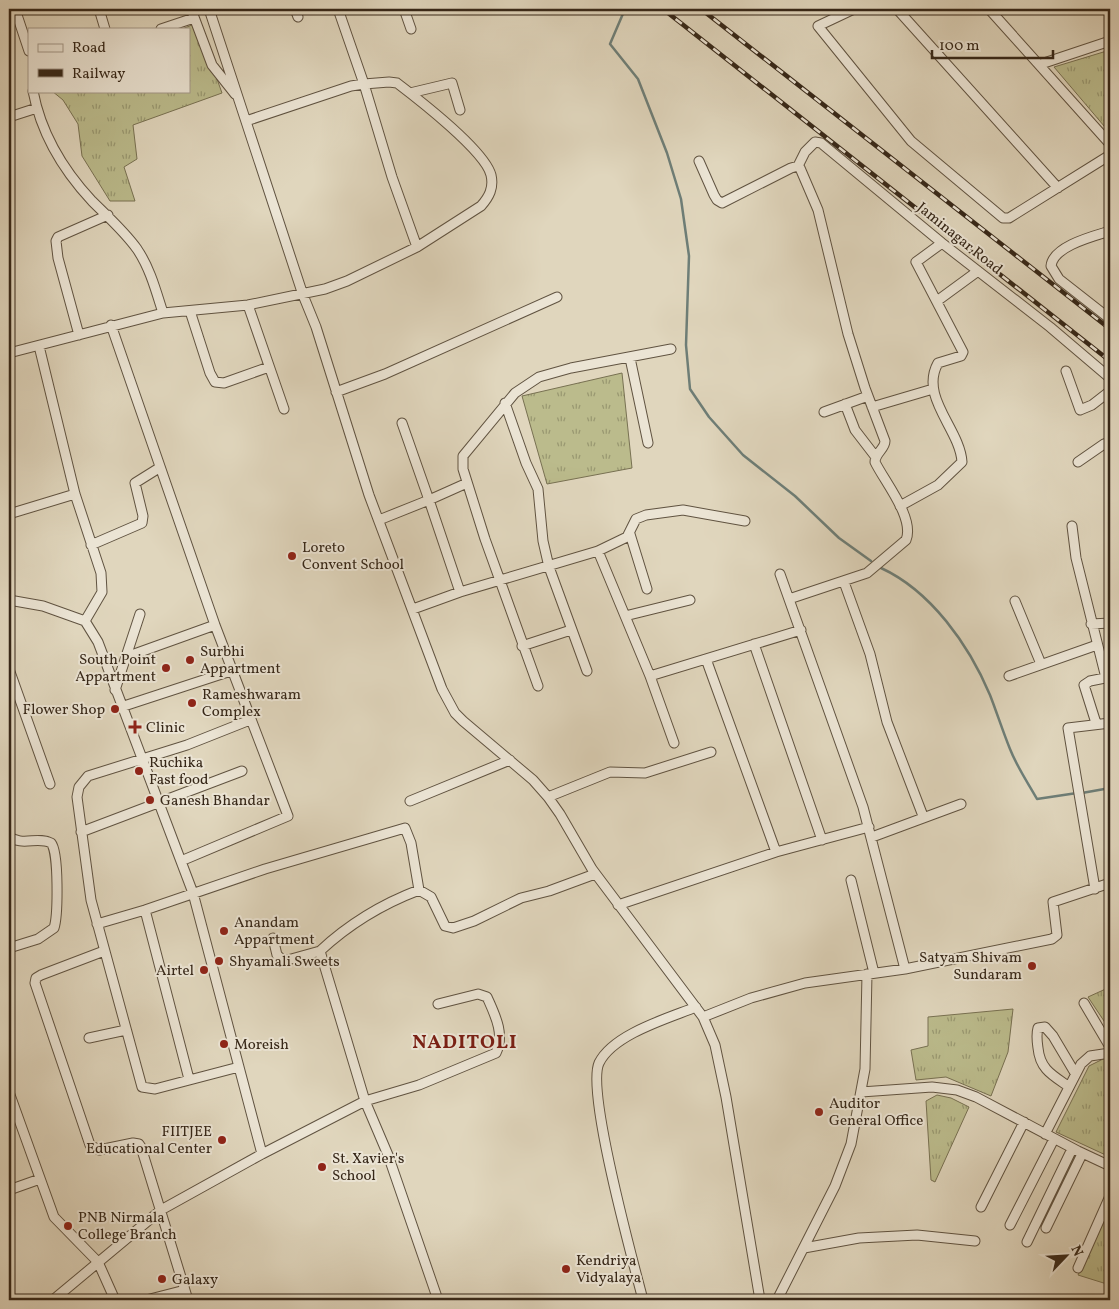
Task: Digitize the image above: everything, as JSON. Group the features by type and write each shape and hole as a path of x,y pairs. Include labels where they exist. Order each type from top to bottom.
{"street":[{"path":"15,9 28,48"},
{"path":"98,9 105,28"},
{"path":"191,9 212,64 238,97"},
{"path":"209,9 355,454 434,670 450,704 463,721 510,760 548,797 595,874 703,1017 715,1045 726,1097 760,1300"},
{"path":"338,9 364,84 392,177 417,247"},
{"path":"404,9 411,28"},
{"path":"854,9 818,26 912,141 1004,219 1009,218 1110,155"},
{"path":"897,9 1058,188"},
{"path":"989,9 1041,64 1110,144"},
{"path":"164,28 194,18"},
{"path":"1041,64 1110,41"},
{"path":"9,353 163,313 248,305 303,295 347,281 417,247 472,214 489,198 492,186 491,174 478,154 410,93 396,83 351,86 246,121"},
{"path":"410,93 452,83 460,110"},
{"path":"33,92 37,108 62,163 83,191 108,215 138,251 148,270 163,313"},
{"path":"9,117 37,108"},
{"name":"Jaminagar Road","path":"798,166 810,145 818,142 942,243 1050,327 1110,378"},
{"path":"699,161 720,202 726,202 798,166 818,210 839,290 845,324 868,396 886,444 876,456"},
{"path":"79,335 58,258 56,241 58,237 108,215"},
{"path":"1110,231 1076,242 1057,255 1051,266 1059,279 1110,319"},
{"path":"900,506 938,484 962,462 933,389 933,374 938,364 961,356 963,352 916,262 942,243"},
{"path":"937,301 978,270"},
{"path":"336,392 385,374 557,297"},
{"path":"248,305 284,409"},
{"path":"190,311 210,374 215,382 224,383 269,367"},
{"path":"111,325 159,468 231,671 288,816 181,861"},
{"path":"39,346 75,494 101,573 102,592 86,621"},
{"path":"538,686 499,581 467,483 462,460 466,450 485,430 506,403 528,383 552,372 671,349"},
{"path":"630,358 648,443"},
{"path":"1066,371 1080,410 1092,405 1110,392"},
{"path":"872,407 933,389"},
{"path":"824,412 868,396"},
{"path":"506,403 526,463 538,488 543,540 549,566 587,671"},
{"path":"789,599 813,590 844,582 872,570 906,540 906,522 900,506 876,465 876,456 855,430 845,404"},
{"path":"402,423 460,592"},
{"path":"1078,462 1110,442"},
{"path":"91,545 142,523 143,516 135,483 159,468"},
{"path":"379,520 467,483"},
{"path":"9,514 75,494"},
{"path":"647,589 630,534 634,522 639,517 669,511 700,511 745,520"},
{"path":"1072,526 1076,558 1091,624 1108,677 1090,681 1084,685 1096,723"},
{"path":"413,609 460,592 598,551 630,534"},
{"path":"598,551 650,676 674,743"},
{"path":"780,574 869,827 905,968"},
{"path":"844,582 870,654 887,722 923,816"},
{"path":"9,600 43,606 86,621 98,642 192,893 262,1154"},
{"path":"625,616 690,600"},
{"path":"1015,601 1041,664"},
{"path":"115,690 140,614"},
{"path":"1091,624 1110,623"},
{"path":"126,657 215,625"},
{"path":"522,646 571,630"},
{"path":"650,676 801,630"},
{"path":"754,644 822,840"},
{"path":"1009,676 1097,645"},
{"path":"706,659 776,852"},
{"path":"9,669 50,784"},
{"path":"121,707 231,671"},
{"path":"239,1067 189,1078 155,1089 142,1087 97,924 88,882 77,798 82,782 96,773 142,760 250,720"},
{"path":"1095,889 1068,728 1096,723 1110,723"},
{"path":"548,797 610,772 646,773 711,752"},
{"path":"410,801 510,760"},
{"path":"81,832 242,771"},
{"path":"872,837 923,816 961,804"},
{"path":"618,905 776,852 869,827"},
{"path":"97,924 146,910 192,893 344,844 404,828 411,843 419,890"},
{"path":"9,836 15,840 44,840 51,843 56,856 54,928 38,939 9,948"},
{"path":"419,890 431,897 445,926 453,928 474,921 521,898 549,891 595,874"},
{"path":"778,1300 835,1186 851,1144 862,1092 870,974 851,880"},
{"path":"703,1017 751,998 787,988 905,968 1055,938 1057,932 1053,902 1110,883"},
{"path":"273,938 277,956 284,961 320,951 368,914 419,890"},
{"path":"146,910 189,1078"},
{"path":"104,951 41,975 36,978 35,983 90,1145 99,1150 133,1143 139,1144 188,1300"},
{"path":"320,951 366,1101 388,1155 438,1300"},
{"path":"53,1300 160,1210 262,1154 366,1101 419,1085 496,1053 500,1043 498,1022 487,997 478,994 438,1004"},
{"path":"1084,1003 1110,1047"},
{"path":"643,1300 603,1129 597,1084 599,1064 615,1045 635,1032 696,1007"},
{"path":"1068,1086 1049,1073 1040,1063 1037,1041 1038,1028 1045,1027 1053,1036 1075,1073"},
{"path":"89,1038 126,1030"},
{"path":"1045,1134 1075,1073 1090,1056 1110,1053"},
{"path":"862,1092 944,1087 976,1097 1072,1149 1110,1166"},
{"path":"9,1092 54,1217 98,1262 115,1300"},
{"path":"981,1207 1024,1122"},
{"path":"1010,1225 1054,1139"},
{"path":"1027,1242 1072,1149"},
{"path":"1046,1228 1082,1154"},
{"path":"9,1190 40,1179"},
{"path":"1078,1268 1110,1196"},
{"path":"804,1248 859,1238 917,1235 975,1241"},
{"path":"146,1300 185,1290"}],"green space":[{"path":"197,23 222,93 133,125 137,159 124,167 135,201 110,201 82,156 78,124 63,100 53,92 190,92 190,28 184,28"},
{"path":"1110,50 1110,133 1054,67"},
{"path":"622,373 632,468 547,484 522,396"},
{"path":"1110,987 1110,1030 1088,997"},
{"path":"1013,1009 1008,1052 991,1096 946,1077 916,1080 911,1050 928,1046 928,1017"},
{"path":"1110,1057 1110,1157 1056,1132 1089,1066"},
{"path":"937,1095 951,1098 969,1107 935,1182 931,1180 926,1101"},
{"path":"1074,1154 1077,1156 1044,1224 1041,1222"},
{"path":"1110,1205 1110,1285 1078,1275"}],"waterway":[{"path":"625,9 610,44 638,79 667,153 681,199 689,256 686,345 690,389 709,417 743,455 795,496 839,538 871,561"},
{"path":"881,568 899,578 932,605 959,639 981,676 1013,756 1037,799 1077,793"},
{"path":"1082,793 1110,788"}],"railway":[{"path":"663,9 1110,361"},
{"path":"701,9 1110,329"}],"place":[{"name":"Loreto Convent School","path":"292,556"},
{"name":"Surbhi Appartment","path":"190,660"},
{"name":"South Point Appartment","path":"166,668"},
{"name":"Rameshwaram Complex","path":"192,703"},
{"name":"Flower Shop","path":"115,709"},
{"name":"Clinic","path":"135,727"},
{"name":"Ruchika Fast food","path":"139,771"},
{"name":"Ganesh Bhandar","path":"150,800"},
{"name":"Anandam Appartment","path":"224,931"},
{"name":"Shyamali Sweets","path":"219,961"},
{"name":"Satyam Shivam Sundaram","path":"1032,966"},
{"name":"Airtel","path":"204,970"},
{"name":"Moreish","path":"224,1044"},
{"name":"Auditor General Office","path":"819,1112"},
{"name":"FIITJEE Educational Center","path":"222,1140"},
{"name":"St. Xavier's School","path":"322,1167"},
{"name":"PNB Nirmala College Branch","path":"68,1226"},
{"name":"Kendriya Vidyalaya","path":"566,1269"},
{"name":"Galaxy","path":"162,1279"}],"district":[{"name":"NADITOLI","path":"465,1041"}]}
